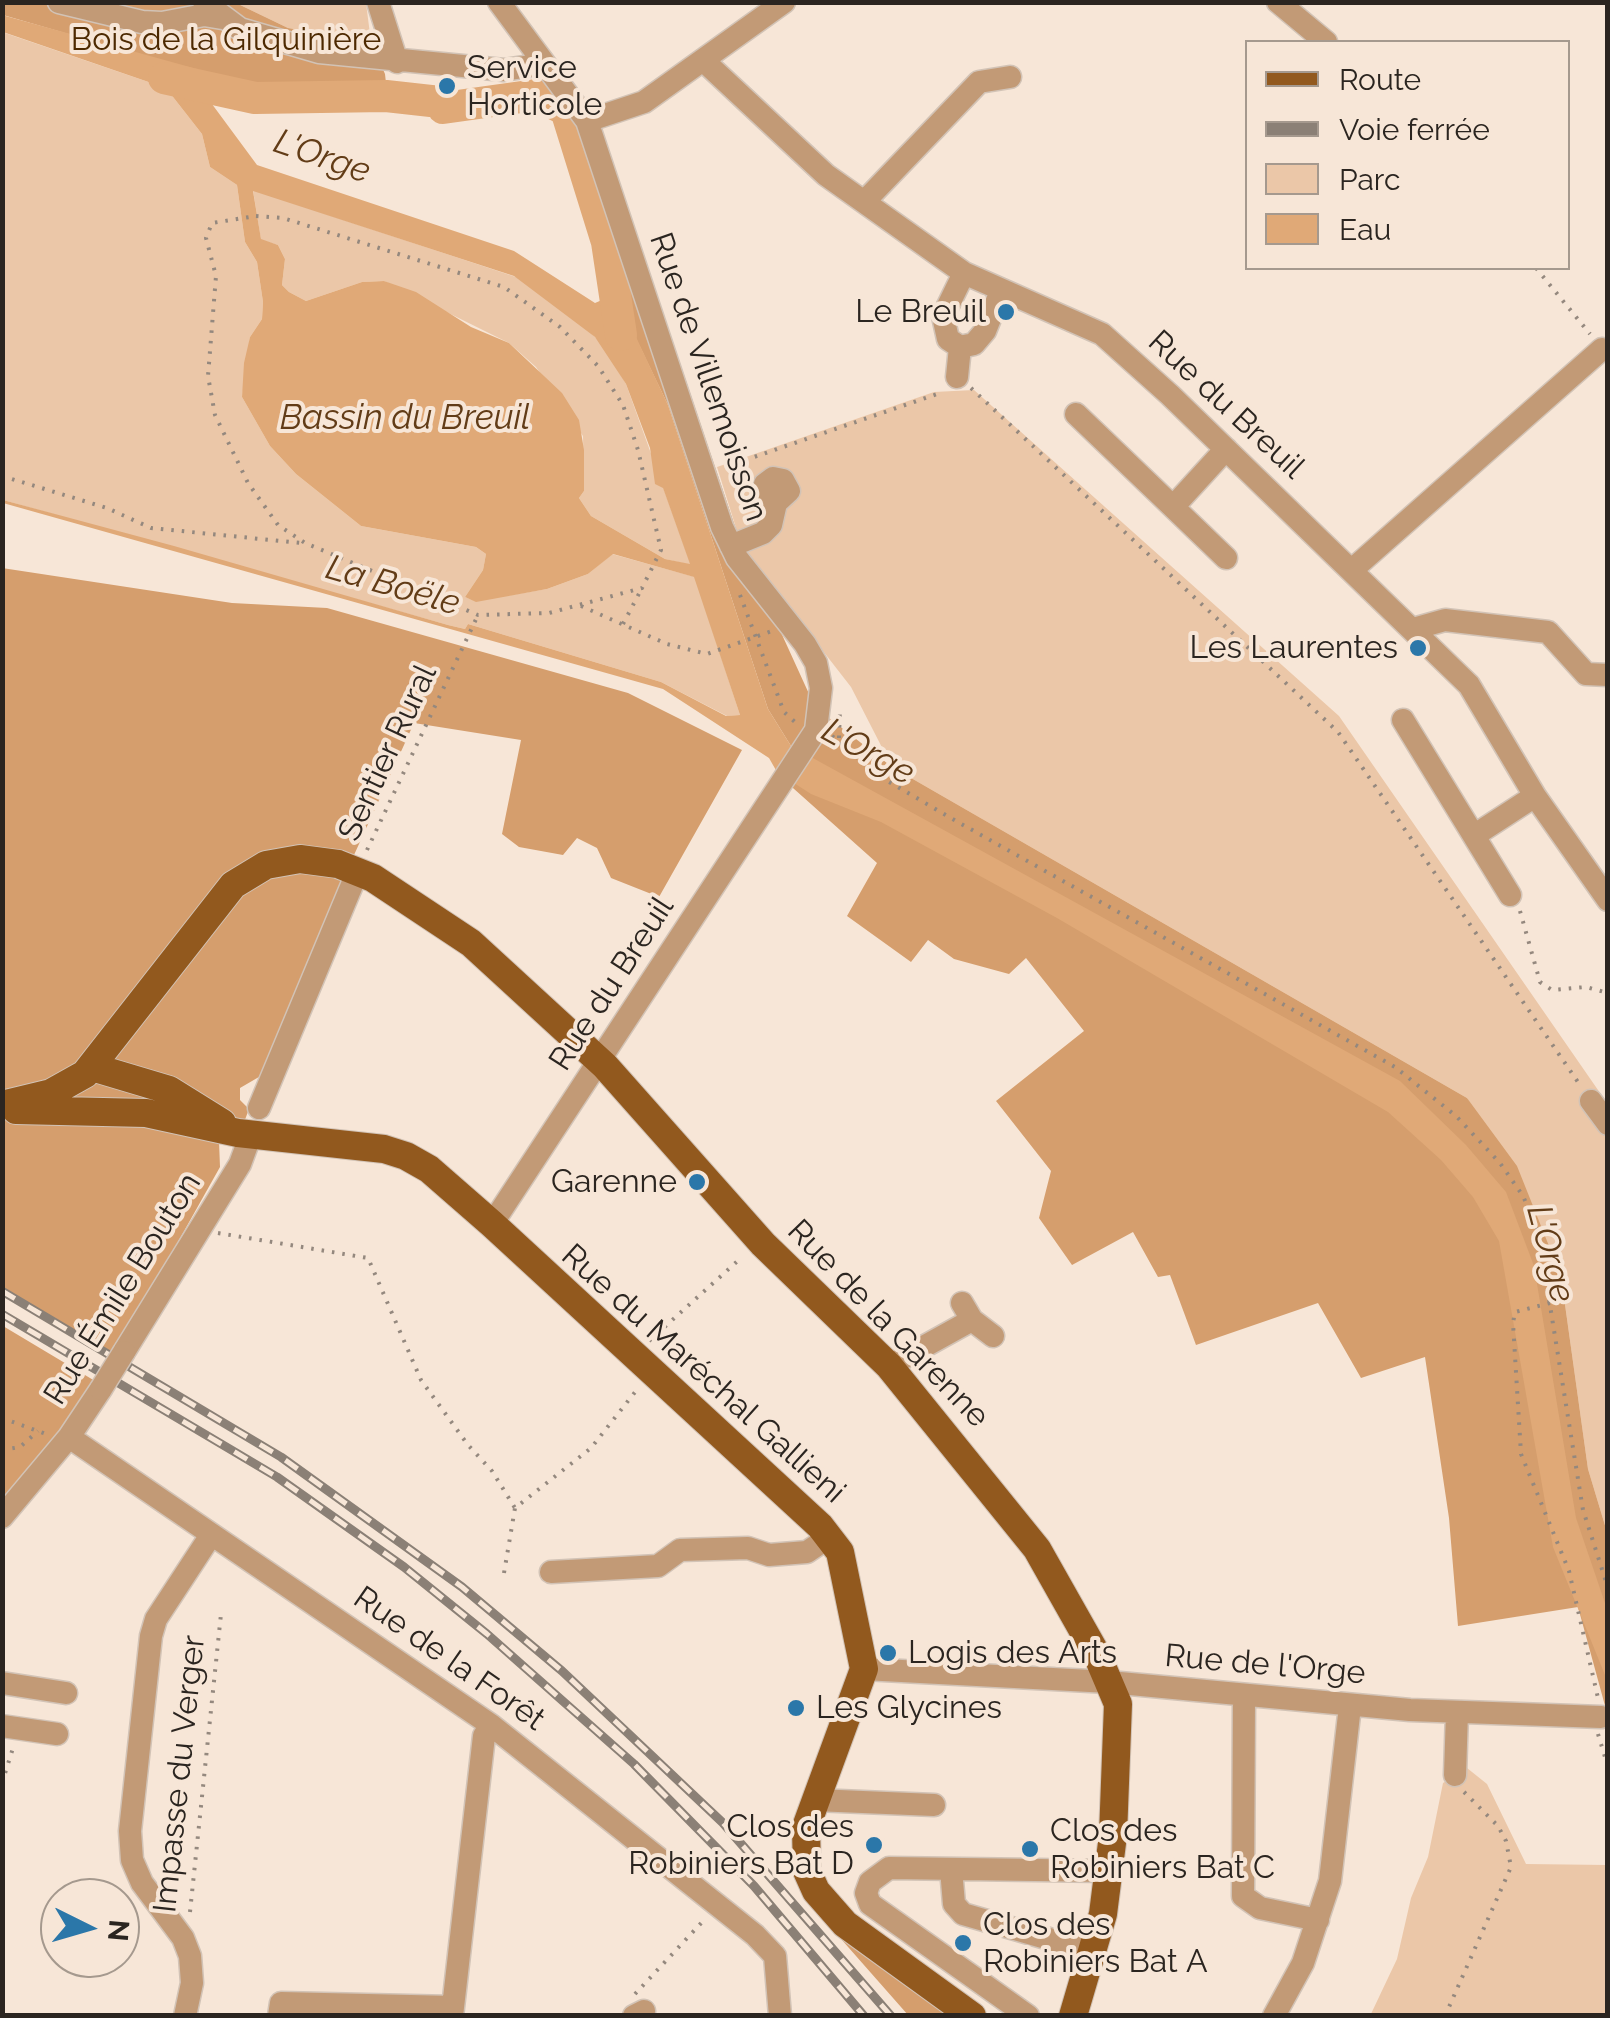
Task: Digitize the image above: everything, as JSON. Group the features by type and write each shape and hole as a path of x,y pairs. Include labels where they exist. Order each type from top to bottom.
{"main road":[{"name":"Rue de la Garenne","path":"2,1107 51,1093 89,1070 220,900 248,873 300,859 338,864 373,878 471,943 601,1063 763,1244 889,1366 1036,1549 1118,1704 1109,1871 1094,1952 1073,2016"},
{"path":"89,1070 102,1111"},
{"name":"Rue du Maréchal Gallieni","path":"89,1070 169,1090 250,1125"},
{"name":"Rue du Maréchal Gallieni","path":"2,1107 146,1113 250,1125 384,1150 406,1156 429,1170 829,1537 840,1552 864,1669"},
{"path":"864,1669 815,1800 804,1847 816,1891 845,1924 967,2012"}],"street":[{"path":"59,2 142,22 162,23 204,15 224,18"},
{"path":"204,2 240,29 319,52 504,70 543,64"},
{"path":"378,2 397,62"},
{"name":"Rue de Villemoisson","path":"499,2 588,121 703,475 731,546 816,663 821,688 811,739"},
{"path":"588,121 644,102 784,2"},
{"path":"1278,2 1324,40"},
{"name":"Rue du Breuil","path":"705,62 826,174 964,274 1102,334 1226,449 1470,685 1536,796 1608,900"},
{"path":"864,202 979,82 1010,77"},
{"path":"964,274 943,316 948,340 960,347 974,344 984,331 1001,291"},
{"path":"957,377 960,347"},
{"path":"1352,569 1602,348"},
{"path":"1076,414 1226,558"},
{"path":"1173,507 1226,449"},
{"path":"731,546 763,533 776,515 776,503"},
{"path":"1413,629 1446,620 1548,632 1597,674"},
{"path":"1403,720 1510,895"},
{"name":"Rue du Breuil","path":"492,1224 811,739"},
{"path":"1475,835 1536,796"},
{"path":"250,1125 357,872"},
{"path":"1591,1101 1608,1124"},
{"name":"Rue Émile Bouton","path":"2,1518 66,1441 101,1389 240,1164 250,1125"},
{"path":"889,1366 967,1312 994,1336"},
{"name":"Rue de la Forêt","path":"66,1441 491,1725 717,1906 775,1956 780,2016"},
{"path":"185,2016 192,1983 190,1956 183,1938 142,1883 132,1860 130,1831 151,1636 156,1619 211,1535"},
{"path":"551,1572 658,1566 680,1550 748,1548 769,1555 807,1552 829,1537"},
{"name":"Rue de l'Orge","path":"864,1669 1109,1682 1350,1706 1601,1717"},
{"path":"2,1683 66,1693"},
{"path":"1244,1696 1243,1896 1260,1908 1318,1920"},
{"path":"1274,2016 1302,1963 1330,1881 1350,1706"},
{"path":"1455,1775 1458,1712"},
{"path":"279,2016 281,2003 453,2011 484,1736 491,1725"},
{"path":"10,1727 57,1734"},
{"path":"815,1800 934,1804"},
{"path":"1028,2016 870,1904 866,1893 870,1882 889,1868 1109,1871"},
{"path":"951,1870 954,1904 962,1914 1094,1952"},
{"path":"967,2012 980,1980"}],"path":[{"path":"623,624 648,579 661,550 623,406 598,366 532,303 504,287 283,218 256,216 212,223 206,238 216,276 208,376 215,415 262,504 278,526 306,543 478,615 518,616 580,606 642,588"},
{"path":"1538,270 1602,348"},
{"path":"703,475 939,394 951,388 957,377 1338,732 1591,1101"},
{"path":"2,476 107,508 150,528 306,543"},
{"path":"580,606 685,650 708,654 759,638 784,712 811,739 839,738 879,776 1395,1067 1456,1116 1500,1163 1523,1196 1538,1231 1583,1510 1608,1588"},
{"name":"Sentier Rural","path":"357,872 478,615"},
{"path":"1510,895 1523,918 1527,947 1540,982 1552,990 1586,987 1608,993"},
{"path":"198,1229 368,1258 421,1380 468,1445 492,1470 516,1508"},
{"path":"504,1573 516,1508 591,1448 641,1365 749,1250 763,1244"},
{"path":"1547,1304 1520,1310 1513,1324 1522,1454 1569,1571 1601,1717 1599,1747 1608,1767"},
{"path":"2,1418 66,1441"},
{"path":"2,1450 20,1447 38,1430"},
{"name":"Impasse du Verger","path":"183,1938 190,1911 221,1614"},
{"path":"2,1783 10,1727"},
{"path":"1445,2016 1511,1867 1506,1841 1498,1826 1474,1806 1455,1775"},
{"path":"635,2010 717,1906"}],"green space":[{"name":"Bois de la Gilquinière","path":"2,3 236,3 288,28 371,42 385,74 387,92 261,90 3,15"},
{"path":"236,3 366,3 371,42 288,28"},
{"path":"2,32 166,88 202,134 210,167 237,185 245,242 257,262 263,302 262,319 250,337 242,397 270,446 296,474 361,526 476,547 486,554 483,570 465,597 475,601 547,589 588,574 612,554 695,577 740,715 727,716 661,682 468,624 465,629 448,625 3,500"},
{"path":"253,190 519,278 585,327 605,347 626,384 691,565 665,559 591,516 579,498 584,491 583,436 536,367 509,343 384,281 362,282 306,301 289,292 282,285 285,259 278,245 261,240"},
{"path":"654,286 742,547 815,707 892,767 1467,1098 1517,1166 1561,1276 1588,1469 1607,1532 1607,1713 1578,1607 1458,1626 1449,1518 1425,1357 1361,1378 1318,1303 1196,1345 1170,1275 1158,1277 1133,1232 1072,1265 1039,1218 1051,1171 996,1101 1084,1031 1026,958 1009,974 954,959 928,940 911,962 847,916 877,863 784,780 791,746 768,709 668,405 628,322 623,291"},
{"path":"974,390 1339,716 1607,1103 1607,1532 1588,1469 1561,1276 1467,1098 892,767 851,687 742,547 717,467 934,392"},
{"path":"2,568 232,603 327,608 628,693 742,750 659,897 611,878 597,848 577,838 563,855 519,847 502,834 521,740 414,723 354,855 343,855 343,886 264,1074 240,1088 240,1100 249,1109 243,1125 219,1141 220,1167 114,1356 3,1292"},
{"path":"3,1326 100,1384 3,1517"},
{"path":"1467,1768 1487,1784 1526,1864 1607,1865 1607,2015 1370,2016 1397,1959 1411,1898 1428,1857 1443,1783"},
{"path":"834,1931 963,2015 908,2015"}],"water":[{"name":"Bassin du Breuil","path":"2,15 197,69 209,100 257,165 514,251 595,303 623,291 629,322 668,405 768,709 791,746 1400,1081 1466,1145 1506,1192 1534,1266 1576,1518 1607,1609 1607,1680 1553,1547 1499,1241 1473,1197 1441,1160 1388,1112 1057,918 881,822 811,794 777,772 769,758 663,689 3,503 174,546 448,625 465,629 468,624 661,682 726,716 740,715 694,577 613,554 588,574 547,589 476,602 465,597 483,570 486,554 476,547 361,526 296,474 270,446 242,397 244,363 250,337 262,319 263,302 257,262 245,242 237,185 210,167 202,134 166,88 3,32","holes":["253,191 514,276 595,337 626,384 650,448 655,484 663,488 690,564 665,559 591,516 579,498 584,491 579,420 562,393 509,343 471,327 416,292 384,281 362,282 306,301 289,292 282,285 285,259 278,245 261,239"]}],"waterway":[{"path":"164,78 255,98 386,96 440,102 443,108 536,95 566,110 607,242 621,335"}],"railway":[{"path":"2,1291 281,1457 462,1587 562,1671 723,1823 891,2016"},
{"path":"2,1314 277,1477 404,1567 487,1634 634,1764 754,1886 864,2016"}],"place":[{"name":"Service Horticole","path":"447,86"},
{"name":"Le Breuil","path":"1006,312"},
{"name":"Les Laurentes","path":"1418,648"},
{"name":"Garenne","path":"697,1182"},
{"name":"Logis des Arts","path":"888,1653"},
{"name":"Les Glycines","path":"796,1708"},
{"name":"Clos des Robiniers Bat D","path":"874,1845"},
{"name":"Clos des Robiniers Bat C","path":"1030,1849"},
{"name":"Clos des Robiniers Bat A","path":"963,1943"}],"water label":[{"name":"L'Orge","path":"322,157"},
{"name":"La Boële","path":"393,586"},
{"name":"L'Orge","path":"868,752"},
{"name":"L'Orge","path":"1550,1254"}]}
